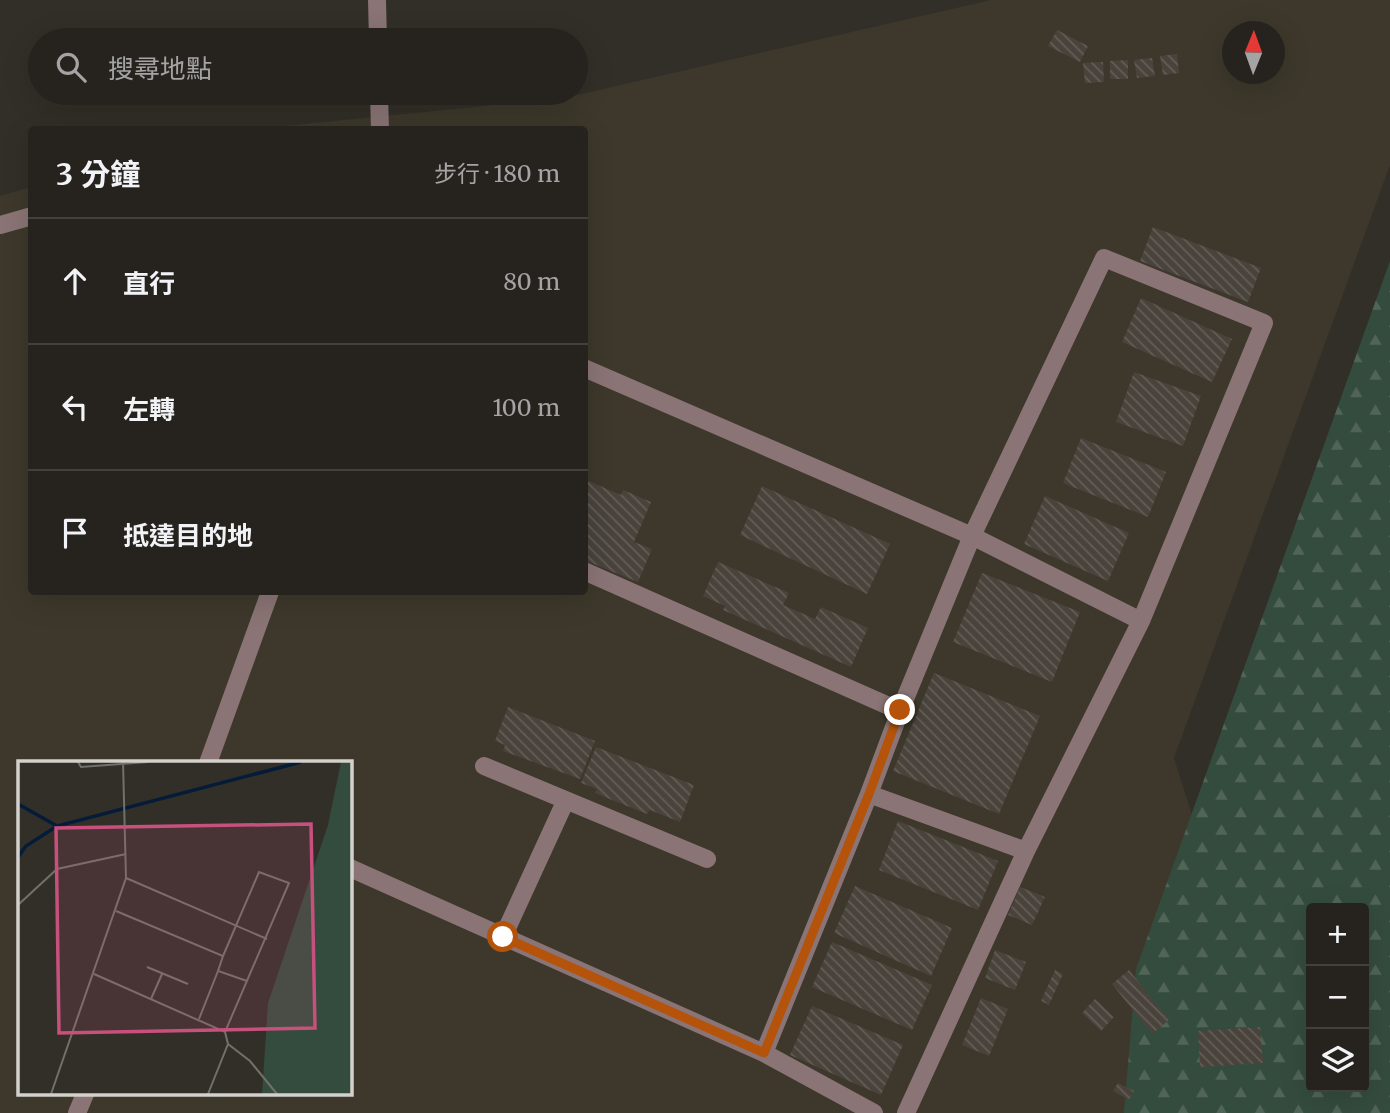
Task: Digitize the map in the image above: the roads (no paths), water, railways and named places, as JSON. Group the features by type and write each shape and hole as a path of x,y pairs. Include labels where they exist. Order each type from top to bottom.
{"street":[{"path":"377,0 378,28"},
{"path":"379,105 380,126"},
{"path":"0,225 28,217"},
{"path":"764,1053 972,536 1104,258 1264,323 1141,621 1026,851 906,1113"},
{"path":"588,370 972,536 1141,621"},
{"path":"588,573 900,710"},
{"path":"209,761 269,595"},
{"path":"484,766 707,859"},
{"path":"869,794 1026,851"},
{"path":"503,937 565,802"},
{"path":"352,869 764,1053 874,1113"},
{"path":"78,1113 84,1096"}]}
